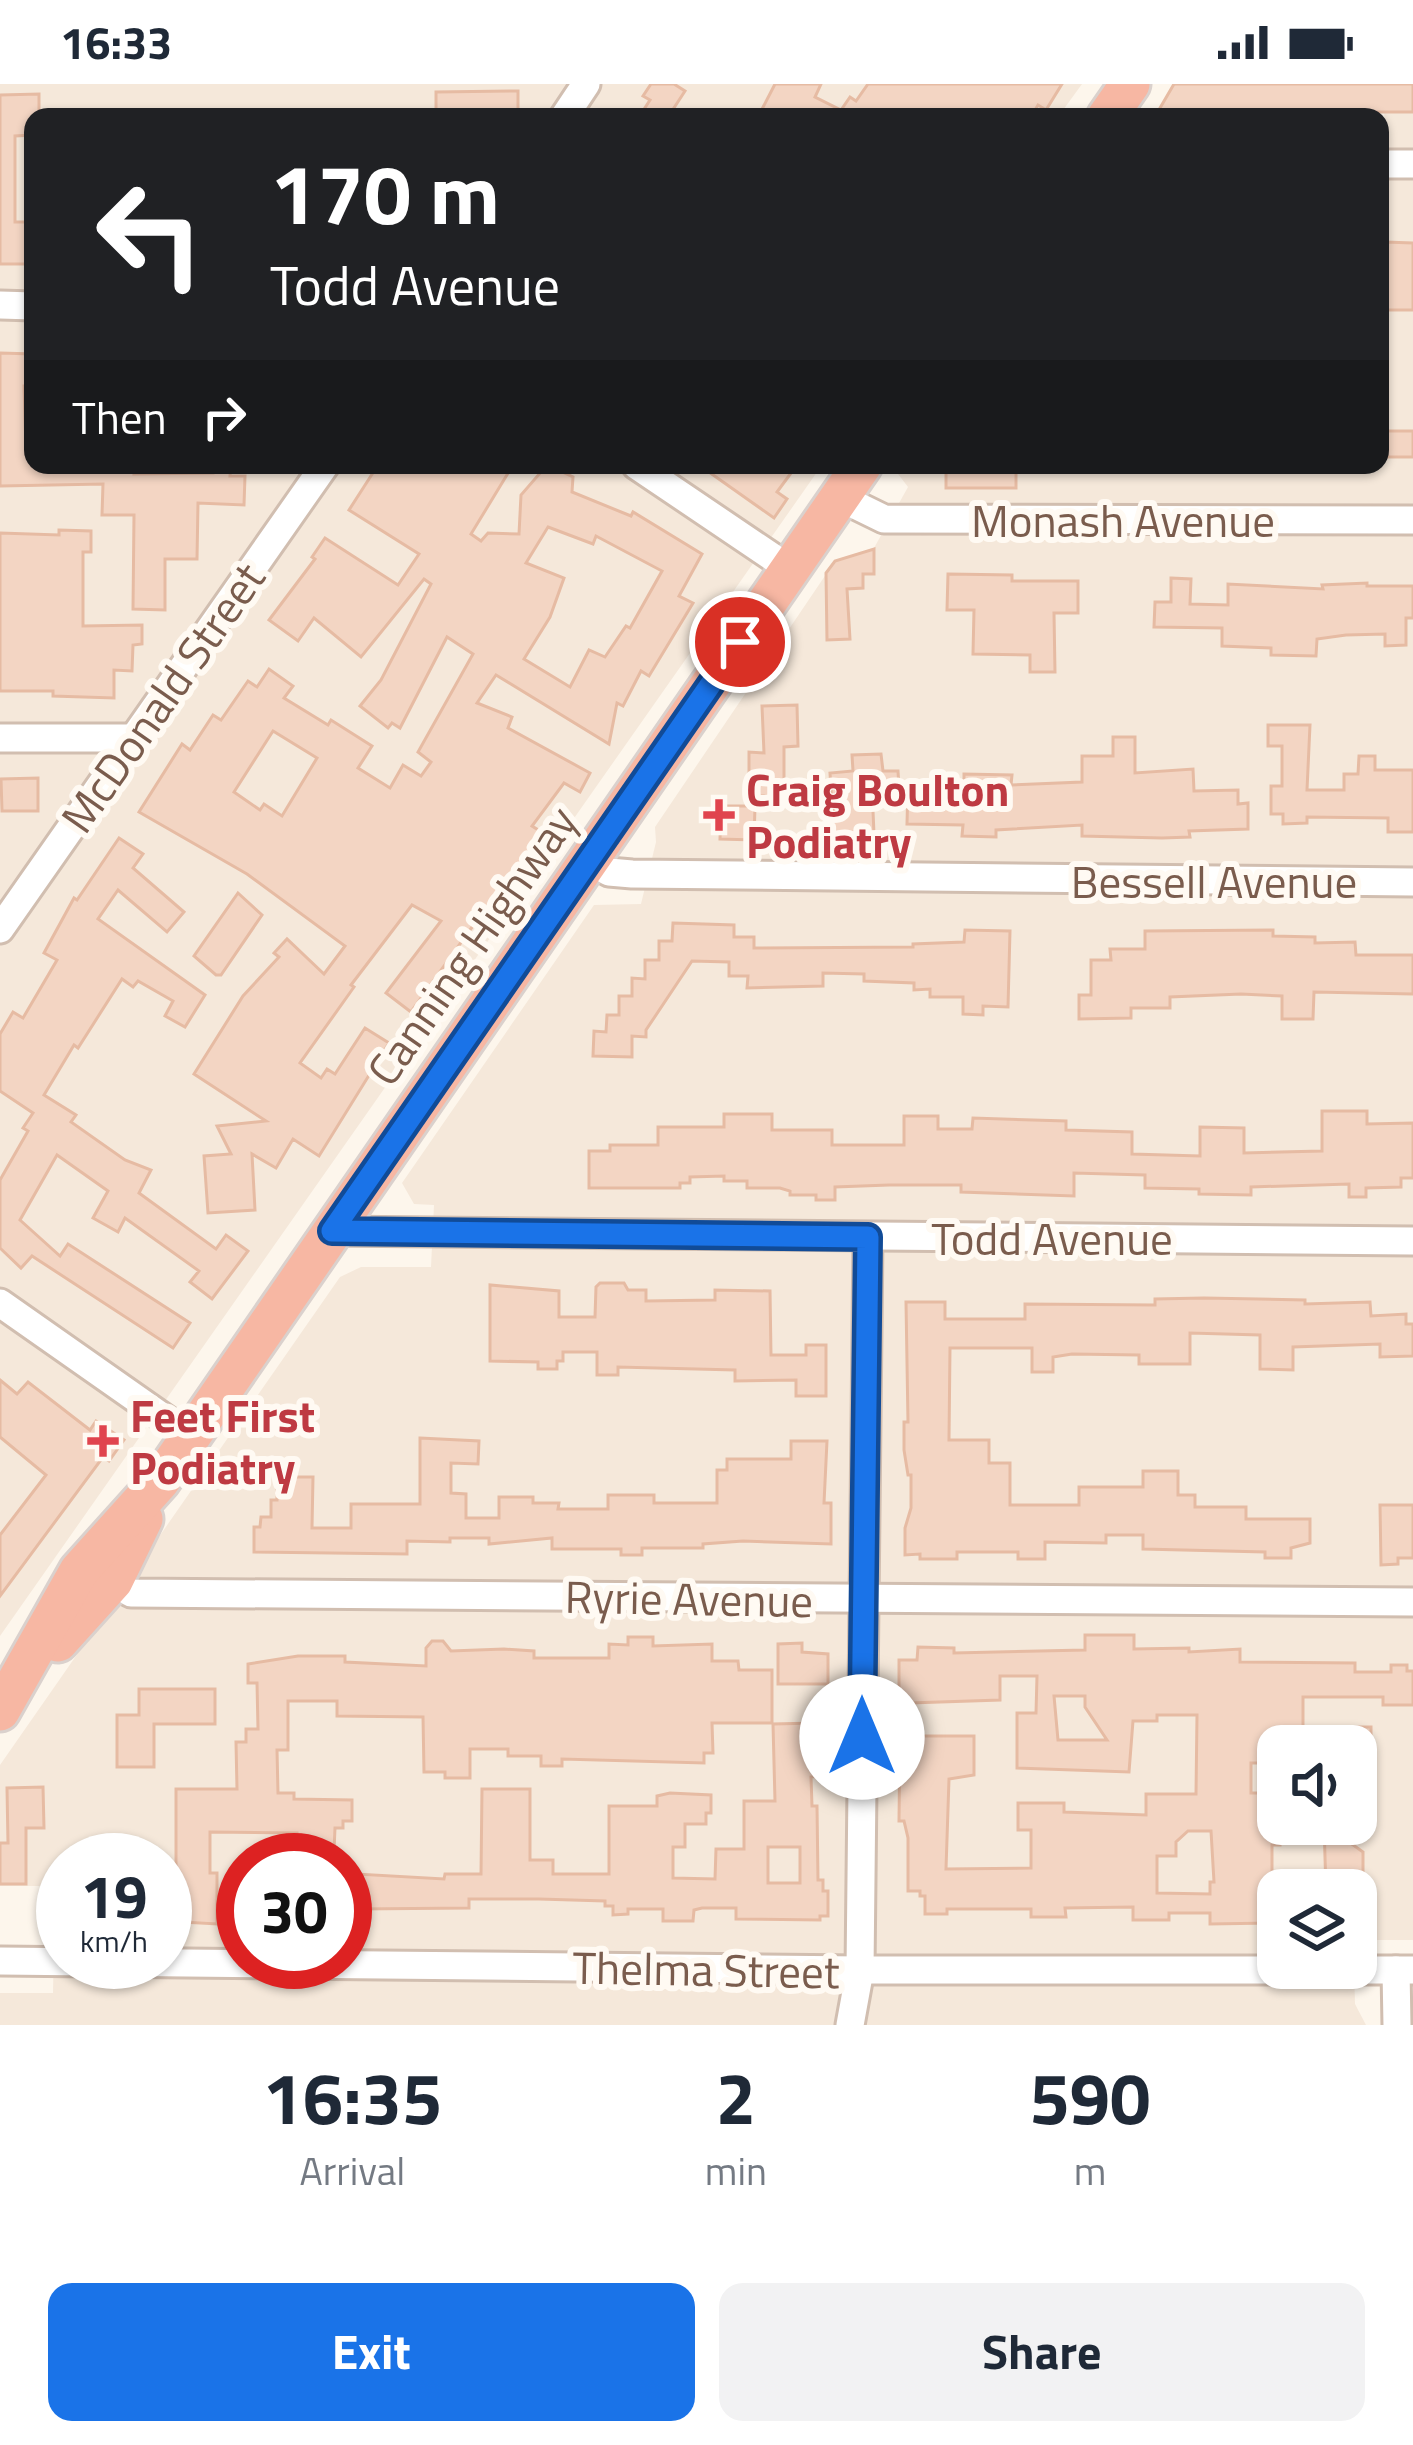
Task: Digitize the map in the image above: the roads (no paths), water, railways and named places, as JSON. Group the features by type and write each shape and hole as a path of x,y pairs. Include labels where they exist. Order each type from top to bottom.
{"highway":[{"name":"Canning Highway","path":"8,1700 79,1571 160,1481 856,474"},
{"name":"Canning Highway","path":"8,1700 113,1581 160,1481"}],"street":[{"name":"McDonald Street","path":"0,929 319,474"},
{"path":"649,474 790,569"},
{"name":"Monash Avenue","path":"839,497 884,519 1413,520"},
{"path":"0,738 133,738"},
{"name":"Bessell Avenue","path":"588,859 609,872 632,874 1413,882"},
{"name":"Todd Avenue","path":"332,1231 1413,1240"},
{"path":"850,2025 860,1970 868,1237"},
{"path":"0,1303 191,1436"},
{"name":"Ryrie Avenue","path":"113,1581 131,1592 1413,1602"},
{"name":"Thelma Street","path":"0,1961 1405,1970"},
{"path":"1397,2025 1405,1970"}],"place":[{"name":"Craig Boulton Podiatry","path":"719,815"},
{"name":"Feet First Podiatry","path":"103,1441"}]}
